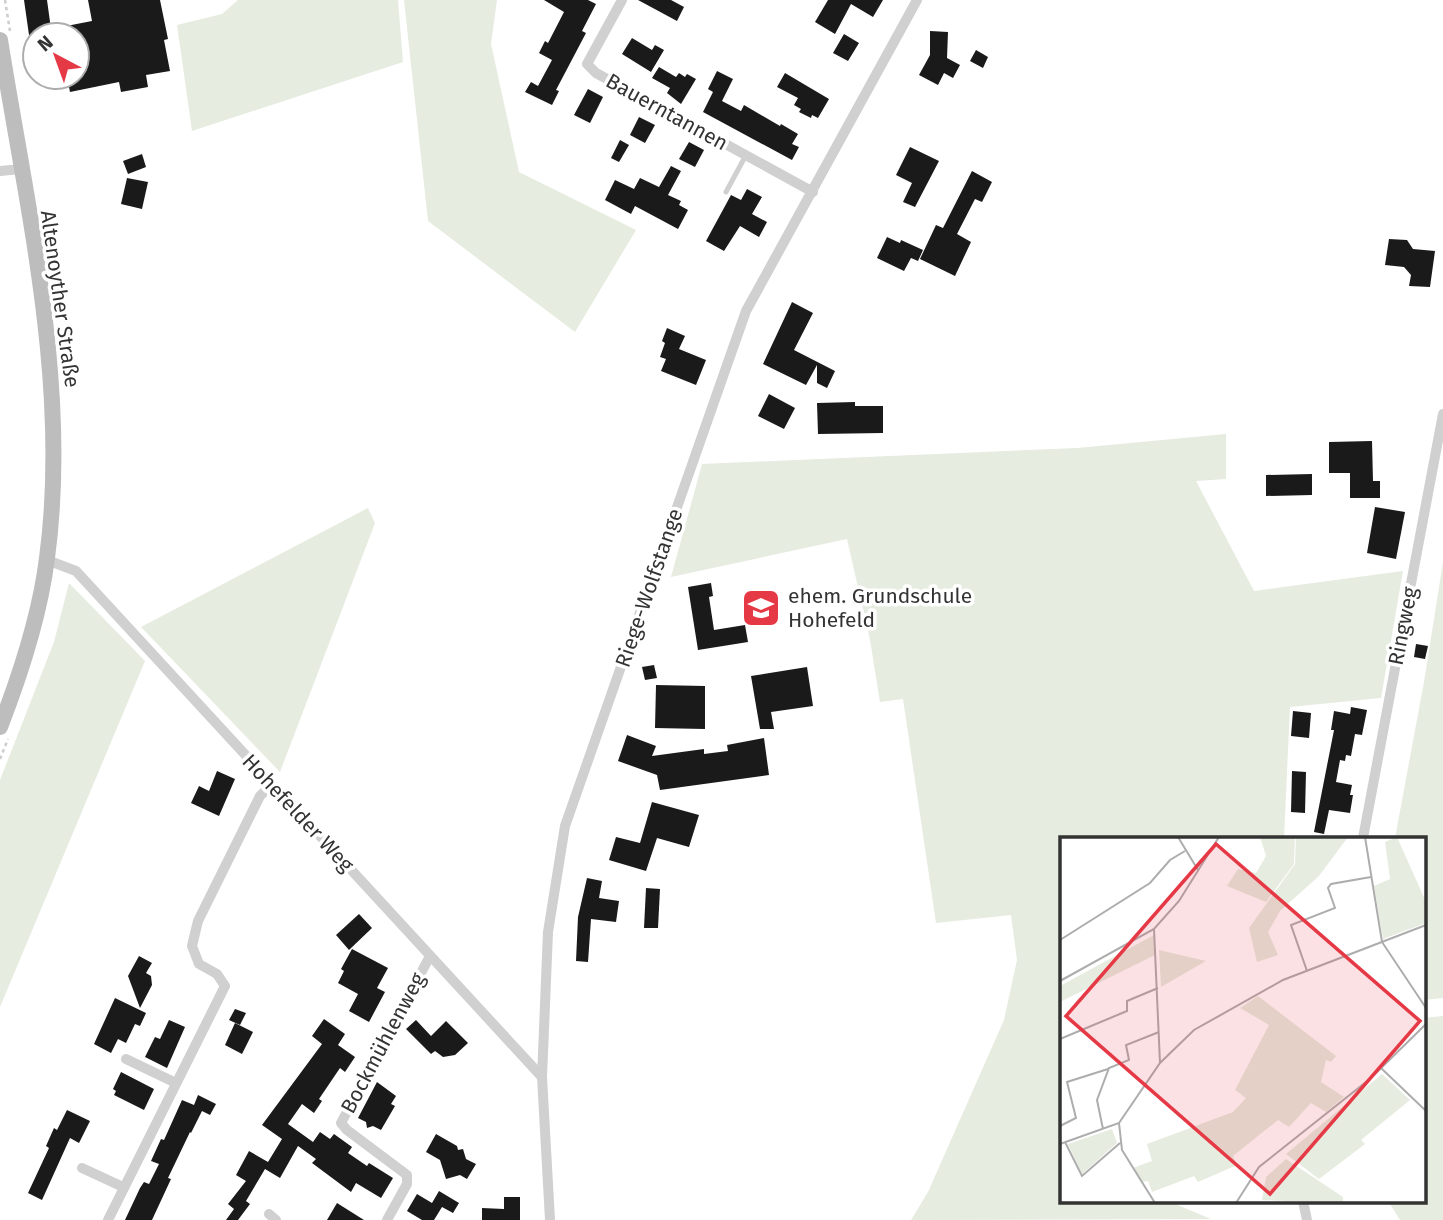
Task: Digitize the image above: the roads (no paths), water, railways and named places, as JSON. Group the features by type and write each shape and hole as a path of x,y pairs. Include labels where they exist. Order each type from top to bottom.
{"main road":[{"name":"Altenoyther Straße","path":"0,40 42,301 54,415 54,487 47,560 33,629 0,727"}],"street":[{"name":"Bauerntannen","path":"622,0 587,64 596,73 813,192"},
{"name":"Riege-Wolfstange","path":"550,1220 542,1077 548,932 565,826 746,311 917,0"},
{"path":"0,171 21,169"},
{"name":"Ringweg","path":"1363,837 1443,414"},
{"name":"Hohefelder Weg","path":"47,560 76,571 542,1077"},
{"path":"108,1220 225,986 218,974 200,964 192,946 198,921 260,796 272,784"},
{"name":"Bockmühlenweg","path":"387,1220 407,1184 407,1175 346,1130 341,1123 430,956"},
{"path":"126,1059 176,1083"},
{"path":"82,1168 124,1187"},
{"path":"1303,1202 1307,1220"}],"lane":[{"path":"726,192 746,155"}],"place":[{"name":"ehem. Grundschule Hohefeld","path":"761,608"}]}
